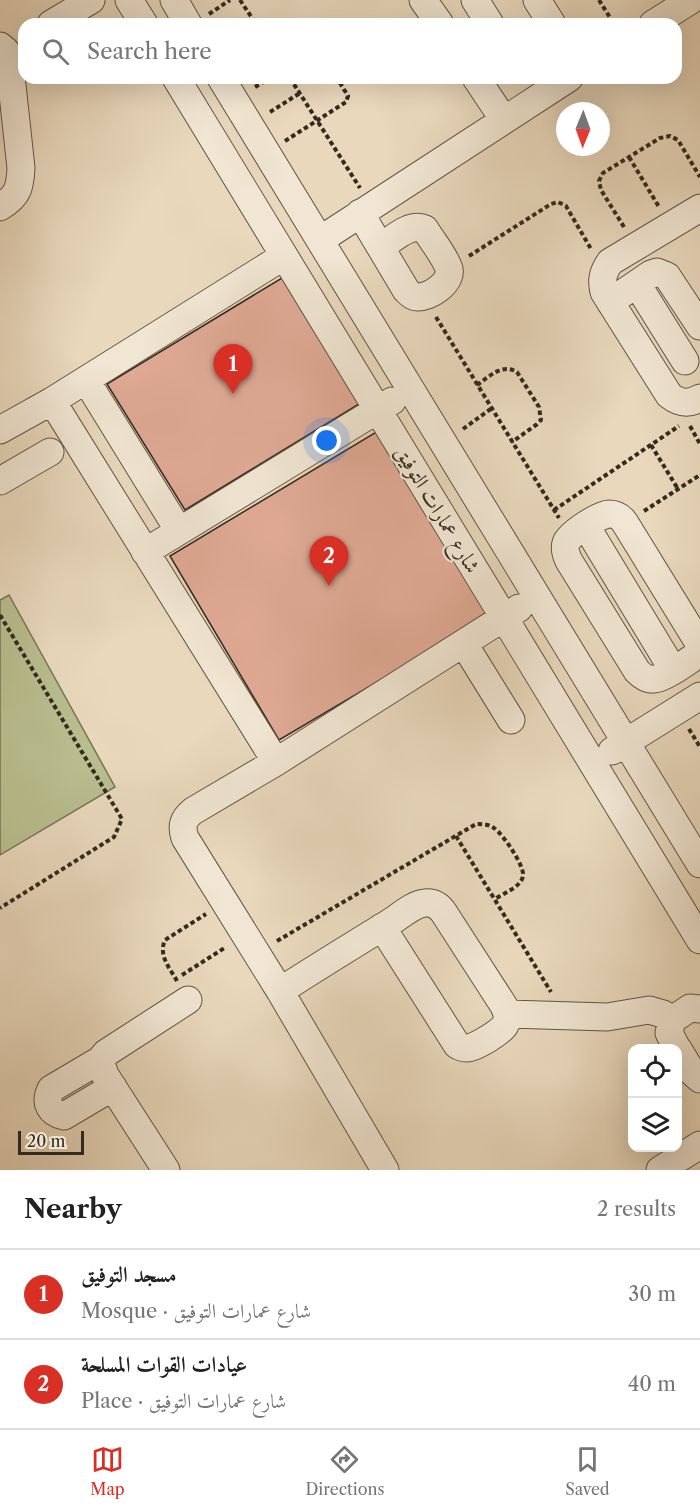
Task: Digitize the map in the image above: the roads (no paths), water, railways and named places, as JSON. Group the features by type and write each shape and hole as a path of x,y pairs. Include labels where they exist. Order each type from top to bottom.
{"street":[{"path":"61,18 91,0"},
{"path":"129,0 140,18"},
{"path":"174,0 193,18"},
{"path":"423,0 436,18"},
{"path":"475,0 486,18"},
{"path":"537,0 548,18"},
{"path":"662,18 691,0"},
{"path":"2,206 14,196 20,185 21,168 8,146 10,46"},
{"name":"شارع عمارات التوفيق","path":"180,84 700,940"},
{"name":"شارع عمارات التوفيق","path":"225,84 700,864"},
{"path":"480,84 504,120"},
{"path":"320,240 504,120 554,84"},
{"path":"694,409 686,403 676,401 669,395 604,292 602,282 604,271 610,262 700,208"},
{"path":"366,209 381,248 410,295 423,297 448,281 448,268 425,229 420,227 409,229 381,248"},
{"path":"0,430 52,401 284,256"},
{"path":"610,302 657,272 667,276 700,326"},
{"path":"637,284 692,357 658,378"},
{"path":"86,380 179,531"},
{"path":"145,552 412,390"},
{"path":"52,401 276,762"},
{"path":"0,481 50,452"},
{"path":"700,645 620,516 603,515 578,531 673,670 700,653"},
{"path":"385,1170 280,991 185,838 182,831 183,823 193,811 276,762 537,597"},
{"path":"464,644 511,720"},
{"path":"592,763 700,696"},
{"path":"280,991 382,927 418,905 425,903 440,907 508,1014 507,1024 473,1046 465,1048 457,1045 382,927"},
{"path":"113,1087 64,1116 56,1114 49,1107 47,1097 51,1089 100,1060 182,990"},
{"path":"674,1044 669,1033 672,1020 690,1008 700,1009"},
{"path":"508,1014 607,1017 649,1010 663,1014 672,1020"},
{"path":"682,1057 692,1072 700,1079"},
{"path":"100,1060 101,1068 166,1170"},
{"path":"660,1170 700,1145"}],"place":[{"name":"مسجد التوفيق","path":"233,394"},
{"name":"عيادات القوات المسلحة","path":"329,586"}]}
